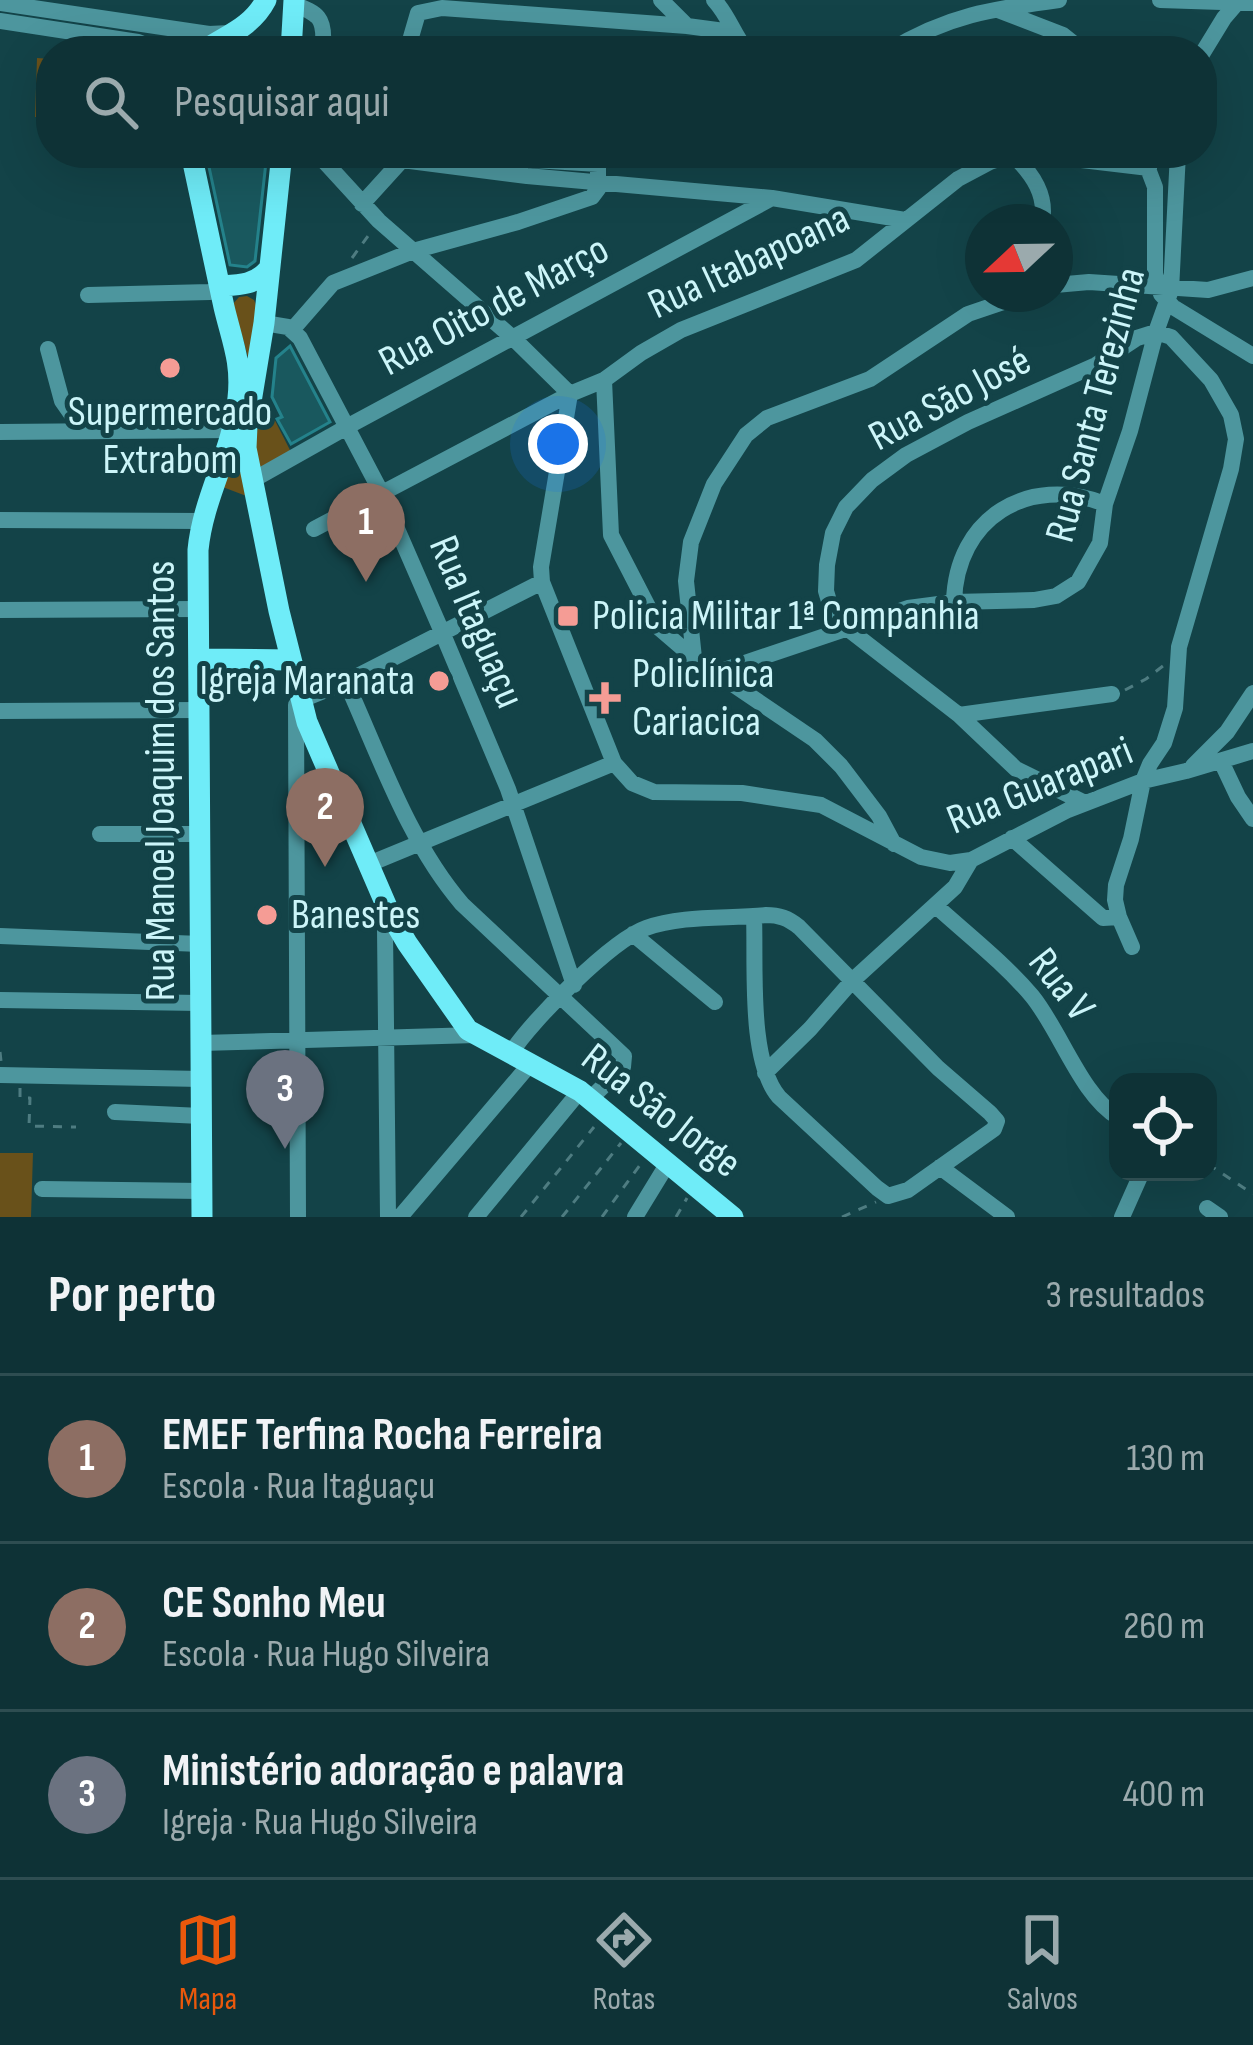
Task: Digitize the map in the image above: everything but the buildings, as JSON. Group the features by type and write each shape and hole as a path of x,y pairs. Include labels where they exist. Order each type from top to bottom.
{"main road":[{"path":"230,36 257,15 266,0"},
{"path":"292,36 294,2"},
{"name":"Rua Manoel Joaquim dos Santos","path":"193,168 237,350 239,436"},
{"name":"Rua Manoel Joaquim dos Santos","path":"202,1217 198,550 202,521 239,436 264,315 280,168"},
{"path":"222,293 262,278 268,271"},
{"path":"222,293 245,292 264,315"},
{"path":"239,436 290,660 325,768 389,914 459,1020 476,1036"},
{"path":"199,659 290,660"},
{"name":"Rua São Jorge","path":"476,1036 592,1100 734,1217"}],"street":[{"path":"578,0 600,20"},
{"path":"661,0 687,26"},
{"path":"715,0 729,16 735,36"},
{"path":"916,36 942,22 1059,0"},
{"path":"1160,0 1245,4"},
{"path":"294,2 316,13 323,36"},
{"path":"0,3 209,34 237,32"},
{"path":"1213,36 1224,18 1245,4"},
{"path":"410,36 418,13 442,8 732,32"},
{"path":"995,9 1064,36"},
{"path":"0,21 97,36"},
{"path":"331,168 362,204 570,394 542,582 614,763 369,864"},
{"path":"362,204 395,168"},
{"path":"264,315 292,330 333,283 412,251 583,200 596,194 598,168"},
{"path":"604,168 905,220"},
{"name":"Rua Itabapoana","path":"314,530 604,380 640,352 681,330 856,260 966,168"},
{"path":"1025,168 1044,204"},
{"path":"1147,168 1156,198 1155,274 1166,293 1253,356"},
{"name":"Rua Santa Terezinha","path":"715,673 908,608 1056,596 1078,583 1094,559 1105,524 1105,504 1130,431 1166,293 1177,168"},
{"name":"Rua Oito de Março","path":"251,481 772,198"},
{"path":"1073,283 1166,293 1218,289 1253,278"},
{"path":"88,295 222,293"},
{"path":"694,658 686,563 701,512 738,444 767,418 870,379 974,312"},
{"name":"Rua Itaguaçu","path":"292,330 381,492 442,632 514,806 566,992"},
{"path":"1132,947 1119,917 1116,885 1143,781 1175,708 1179,646 1231,470 1236,427 1211,380 1171,337 1156,332"},
{"name":"Rua São José","path":"848,629 828,600 826,565 839,519 857,494 927,443 1156,332"},
{"path":"48,349 62,401 83,431"},
{"path":"604,380 610,535 659,628 694,658 815,740 879,816 894,844"},
{"path":"0,432 239,436"},
{"path":"954,602 956,572 968,543 1000,510 1058,494 1105,504"},
{"path":"0,520 202,521"},
{"path":"298,1217 296,705 542,582"},
{"path":"0,610 198,609"},
{"path":"848,629 959,715 1016,769 1084,803"},
{"path":"346,682 439,877 462,904 566,992 624,1056 622,1067 592,1100 476,1217"},
{"path":"1186,772 1228,732 1253,693"},
{"path":"959,715 1112,694"},
{"path":"0,712 199,710"},
{"name":"Rua Guarapari","path":"614,763 632,783 654,792 742,793 821,805 894,844 942,863 971,860 1084,803 1143,781 1253,751"},
{"path":"1221,761 1253,819"},
{"path":"100,834 199,834"},
{"path":"1012,838 1103,918 1119,917"},
{"path":"765,1073 852,981 962,880 971,860"},
{"name":"Rua V","path":"936,906 1027,990 1098,1101 1109,1110"},
{"path":"388,1217 385,929 389,914"},
{"path":"400,1217 461,1148 521,1058 541,1012 633,934 667,923 754,916 775,915 792,921 997,1121 994,1129 908,1190 888,1196 779,1096 765,1073 758,1045 754,916"},
{"path":"633,934 715,1002"},
{"path":"0,936 200,944"},
{"path":"0,1000 200,1003"},
{"path":"201,1043 476,1036"},
{"path":"0,1075 201,1079"},
{"path":"116,1112 201,1116"},
{"path":"635,1217 660,1156"},
{"path":"940,1167 1007,1217"},
{"path":"1122,1217 1138,1181"},
{"path":"41,1189 202,1191"}],"path":[{"path":"333,283 380,221"},
{"path":"1112,694 1146,680 1179,646"},
{"path":"20,1075 20,1098 30,1098 29,1126 76,1127"},
{"path":"521,1217 592,1100"},
{"path":"562,1217 630,1132"},
{"path":"602,1217 660,1156"},
{"path":"1217,1170 1253,1195"},
{"path":"842,1217 873,1204"}],"shaded area":[{"path":"247,296 257,307 249,497 220,486 249,361 233,304"},
{"path":"264,399 291,452 263,468 251,460"},
{"path":"0,1153 33,1153 31,1217 0,1217"}],"place":[{"name":"Supermercado Extrabom","path":"170,368"},
{"name":"EMEF Terfina Rocha Ferreira","path":"366,582"},
{"name":"Policia Militar 1ª Companhia","path":"568,616"},
{"name":"Igreja Maranata","path":"439,681"},
{"name":"Policlínica Cariacica","path":"605,698"},
{"name":"CE Sonho Meu","path":"325,867"},
{"name":"Banestes","path":"267,915"},
{"name":"Ministério adoração e palavra","path":"285,1149"}]}
